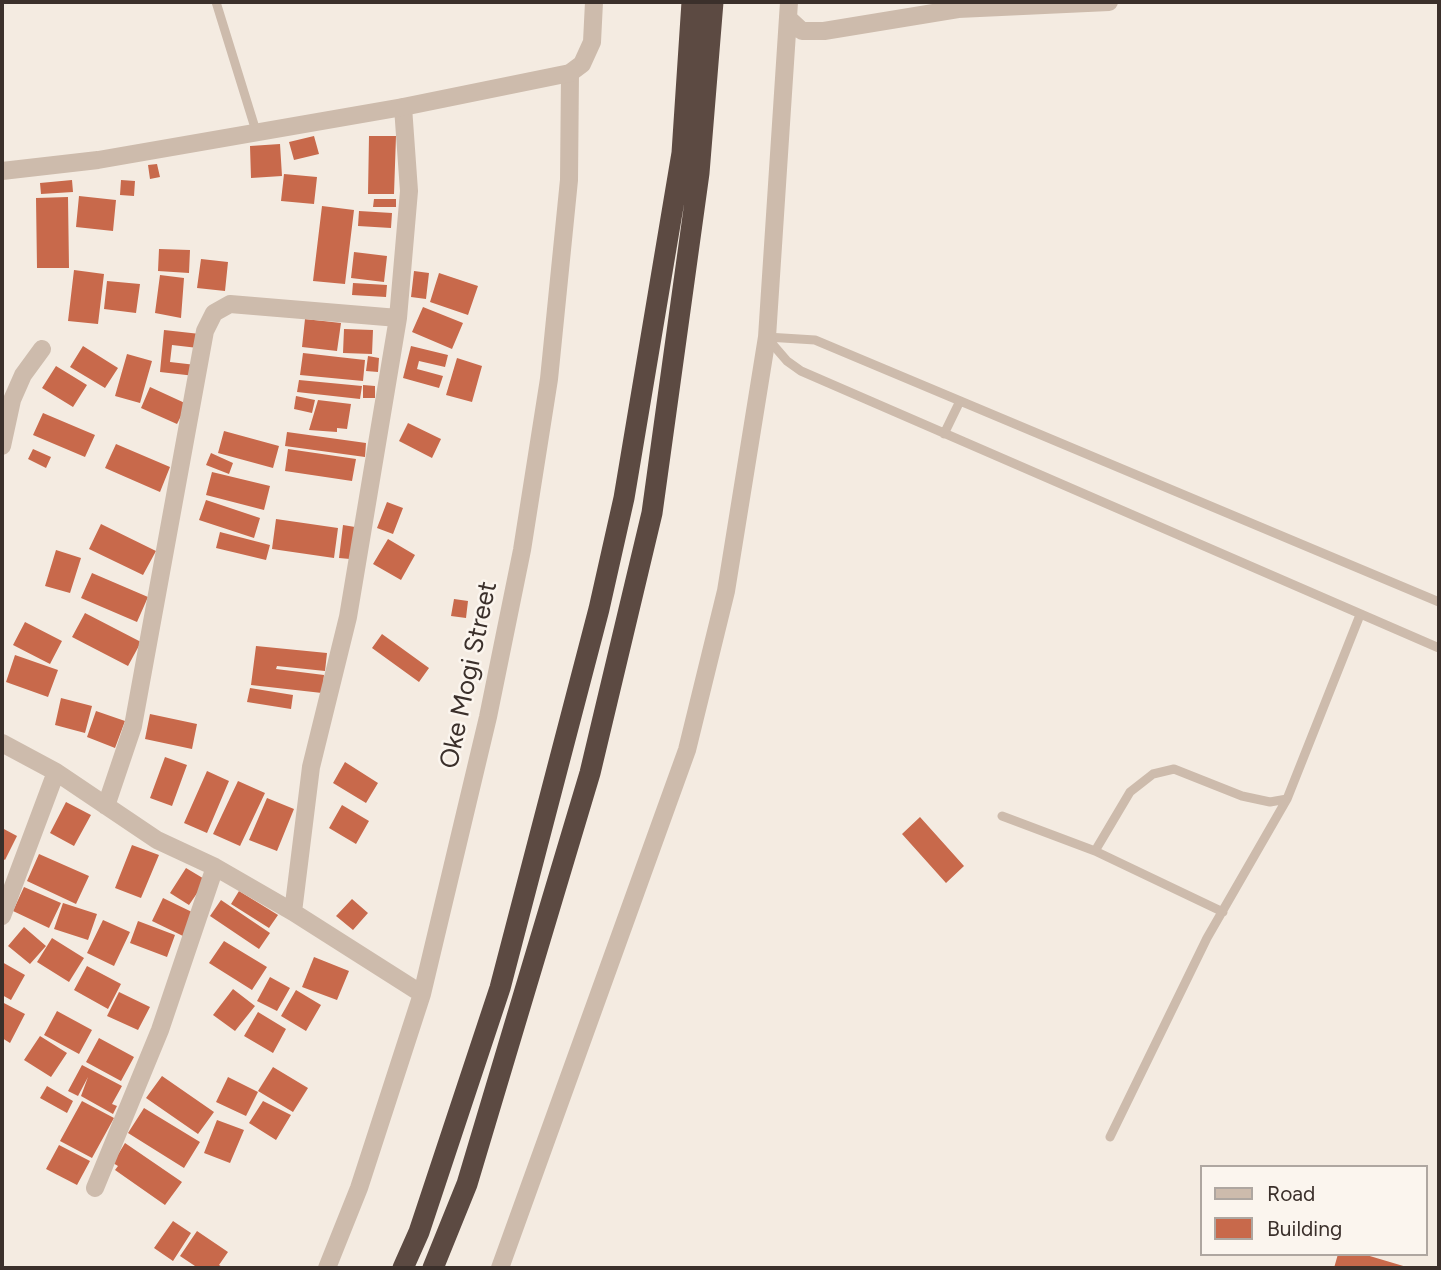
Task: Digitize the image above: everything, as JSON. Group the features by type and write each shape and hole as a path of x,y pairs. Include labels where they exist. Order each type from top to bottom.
{"highway":[{"path":"403,1268 419,1231 500,988 624,498 682,153 692,2"},
{"path":"433,1268 467,1184 586,786 652,513 699,173 713,2"}],"street":[{"path":"2,171 98,160 403,107 570,73 582,64 592,41 594,2"},
{"path":"788,10 802,31 824,31 958,6 1109,2"},
{"path":"500,1268 687,750 726,592 767,337 788,10"},
{"name":"Oke Mogi Street","path":"327,1268 359,1188 422,994 466,818 522,550 552,353 569,180 570,73"},
{"path":"293,912 311,767 348,618 398,318 409,191 403,107"},
{"path":"106,806 133,726 205,331 214,313 230,304 398,318"},
{"path":"2,446 12,400 23,375 42,349"},
{"path":"2,743 56,772 157,840 215,867 293,912 422,994"},
{"path":"2,916 56,772"},
{"path":"95,1188 160,1030 215,867"}],"lane":[{"path":"216,2 256,131"},
{"path":"767,337 815,341 1439,602"},
{"path":"767,337 788,361 802,370 1439,648"},
{"path":"944,434 960,401"},
{"path":"1110,1137 1197,958 1287,799 1360,615"},
{"path":"1095,851 1130,792 1153,774 1174,769 1242,796 1270,802 1287,799"},
{"path":"1002,816 1095,851 1110,861 1223,912"}],"building":[{"path":"314,136 319,154 294,160 289,142"},
{"path":"369,136 396,136 394,194 368,194"},
{"path":"280,144 282,176 251,178 250,146"},
{"path":"157,164 160,177 150,179 148,165"},
{"path":"284,174 317,177 314,204 281,201"},
{"path":"72,180 73,192 41,194 40,183"},
{"path":"121,180 135,181 134,196 120,195"},
{"path":"79,196 116,200 113,231 76,227"},
{"path":"68,197 69,268 37,268 36,198"},
{"path":"374,199 396,199 396,207 373,207"},
{"path":"322,206 354,210 345,284 313,281"},
{"path":"359,211 392,213 391,228 358,226"},
{"path":"159,249 190,250 189,273 158,271"},
{"path":"354,252 387,256 384,282 351,278"},
{"path":"201,259 228,262 225,291 197,288"},
{"path":"74,270 104,274 98,324 68,321"},
{"path":"414,271 429,273 426,299 411,297"},
{"path":"439,273 478,286 468,315 430,302"},
{"path":"160,275 184,278 181,318 155,313"},
{"path":"107,281 140,284 136,313 104,309"},
{"path":"353,283 387,285 386,297 352,295"},
{"path":"423,307 463,323 452,349 412,332"},
{"path":"305,319 341,323 337,351 302,347"},
{"path":"344,329 373,330 372,354 343,353"},
{"path":"164,330 200,334 198,348 172,345 170,362 196,365 195,376 160,372"},
{"path":"83,346 118,368 105,388 70,367"},
{"path":"411,346 448,355 445,367 419,361 417,369 443,376 439,388 403,378"},
{"path":"303,353 365,360 363,381 300,375"},
{"path":"127,354 152,361 140,403 115,396"},
{"path":"368,356 379,358 378,372 366,371"},
{"path":"457,358 482,366 472,402 446,395"},
{"path":"56,366 87,385 73,407 42,388"},
{"path":"299,380 362,386 360,399 297,392"},
{"path":"363,385 375,386 375,398 363,398"},
{"path":"150,387 187,404 177,424 141,408"},
{"path":"296,396 315,400 312,413 294,409"},
{"path":"318,400 351,404 347,429 337,428 337,432 309,430"},
{"path":"43,413 95,435 85,457 33,435"},
{"path":"408,423 441,439 432,458 399,441"},
{"path":"224,431 279,446 273,468 218,453"},
{"path":"287,432 366,443 365,457 285,446"},
{"path":"116,444 170,467 160,492 105,468"},
{"path":"33,449 51,457 46,468 28,459"},
{"path":"288,449 356,459 352,481 285,471"},
{"path":"211,453 233,463 229,474 206,465"},
{"path":"212,472 270,486 264,510 206,495"},
{"path":"206,500 260,518 254,538 199,520"},
{"path":"387,502 403,508 393,534 377,528"},
{"path":"276,519 338,528 334,558 272,549"},
{"path":"101,524 156,551 143,575 89,549"},
{"path":"343,525 355,527 350,559 339,558"},
{"path":"220,532 270,545 266,560 216,548"},
{"path":"388,539 415,555 401,580 373,564"},
{"path":"56,550 81,558 70,593 45,586"},
{"path":"92,573 148,597 137,622 81,598"},
{"path":"454,599 468,601 466,618 451,616"},
{"path":"85,613 141,642 128,666 72,637"},
{"path":"25,622 62,641 50,664 13,645"},
{"path":"382,634 429,668 419,682 372,648"},
{"path":"256,646 327,653 325,671 277,666 276,669 324,675 322,693 251,685"},
{"path":"15,655 58,670 48,697 6,682"},
{"path":"250,688 293,695 291,709 247,702"},
{"path":"61,698 92,706 85,733 55,725"},
{"path":"96,711 125,721 115,748 87,737"},
{"path":"150,714 197,724 192,749 145,739"},
{"path":"165,757 187,765 172,806 150,798"},
{"path":"345,762 378,783 366,803 333,783"},
{"path":"207,771 229,781 207,833 184,823"},
{"path":"238,781 265,793 240,846 213,834"},
{"path":"267,798 294,809 277,851 249,840"},
{"path":"66,802 91,815 74,846 50,833"},
{"path":"342,805 369,821 356,844 329,828"},
{"path":"920,817 964,866 946,883 902,834"},
{"path":"2,828 17,836 5,860 2,858"},
{"path":"132,845 159,855 141,898 115,888"},
{"path":"39,854 89,876 76,904 27,881"},
{"path":"186,868 206,880 189,905 170,893"},
{"path":"24,887 61,903 49,928 13,911"},
{"path":"239,891 278,915 269,928 231,904"},
{"path":"163,898 194,913 183,936 152,921"},
{"path":"352,899 368,913 353,930 336,916"},
{"path":"221,900 270,933 259,949 210,916"},
{"path":"63,903 97,914 88,940 54,929"},
{"path":"103,920 130,932 114,966 87,953"},
{"path":"138,921 175,935 167,957 130,943"},
{"path":"24,927 46,946 30,964 8,946"},
{"path":"52,938 84,958 69,982 37,962"},
{"path":"224,941 267,967 252,990 209,963"},
{"path":"314,957 349,971 337,1000 302,987"},
{"path":"2,962 25,975 11,1000 2,995"},
{"path":"87,966 121,984 108,1009 74,990"},
{"path":"270,977 290,988 277,1011 257,1001"},
{"path":"233,989 255,1006 235,1031 213,1015"},
{"path":"296,990 321,1005 306,1031 281,1016"},
{"path":"119,992 150,1007 138,1030 107,1016"},
{"path":"2,1002 25,1014 10,1043 2,1038"},
{"path":"57,1011 92,1030 79,1054 44,1035"},
{"path":"258,1012 286,1029 273,1053 244,1036"},
{"path":"40,1036 67,1053 51,1077 24,1060"},
{"path":"99,1038 134,1057 121,1081 86,1062"},
{"path":"82,1065 122,1086 112,1104 117,1106 113,1114 81,1096 88,1077 78,1096 68,1091"},
{"path":"273,1067 308,1088 293,1112 258,1091"},
{"path":"162,1076 214,1112 198,1134 146,1098"},
{"path":"228,1077 258,1092 246,1116 216,1102"},
{"path":"47,1086 73,1101 67,1113 40,1098"},
{"path":"82,1101 114,1118 92,1158 60,1141"},
{"path":"263,1101 291,1115 276,1140 249,1123"},
{"path":"144,1108 200,1142 184,1168 128,1133"},
{"path":"217,1120 244,1130 230,1163 204,1153"},
{"path":"125,1143 182,1182 165,1205 115,1170 118,1166 113,1163"},
{"path":"59,1145 90,1161 77,1185 46,1169"},
{"path":"173,1221 191,1233 173,1261 154,1248"},
{"path":"197,1231 228,1252 219,1265 224,1268 198,1268 180,1256"},
{"path":"1337,1256 1370,1256 1410,1268 1334,1268"}]}
